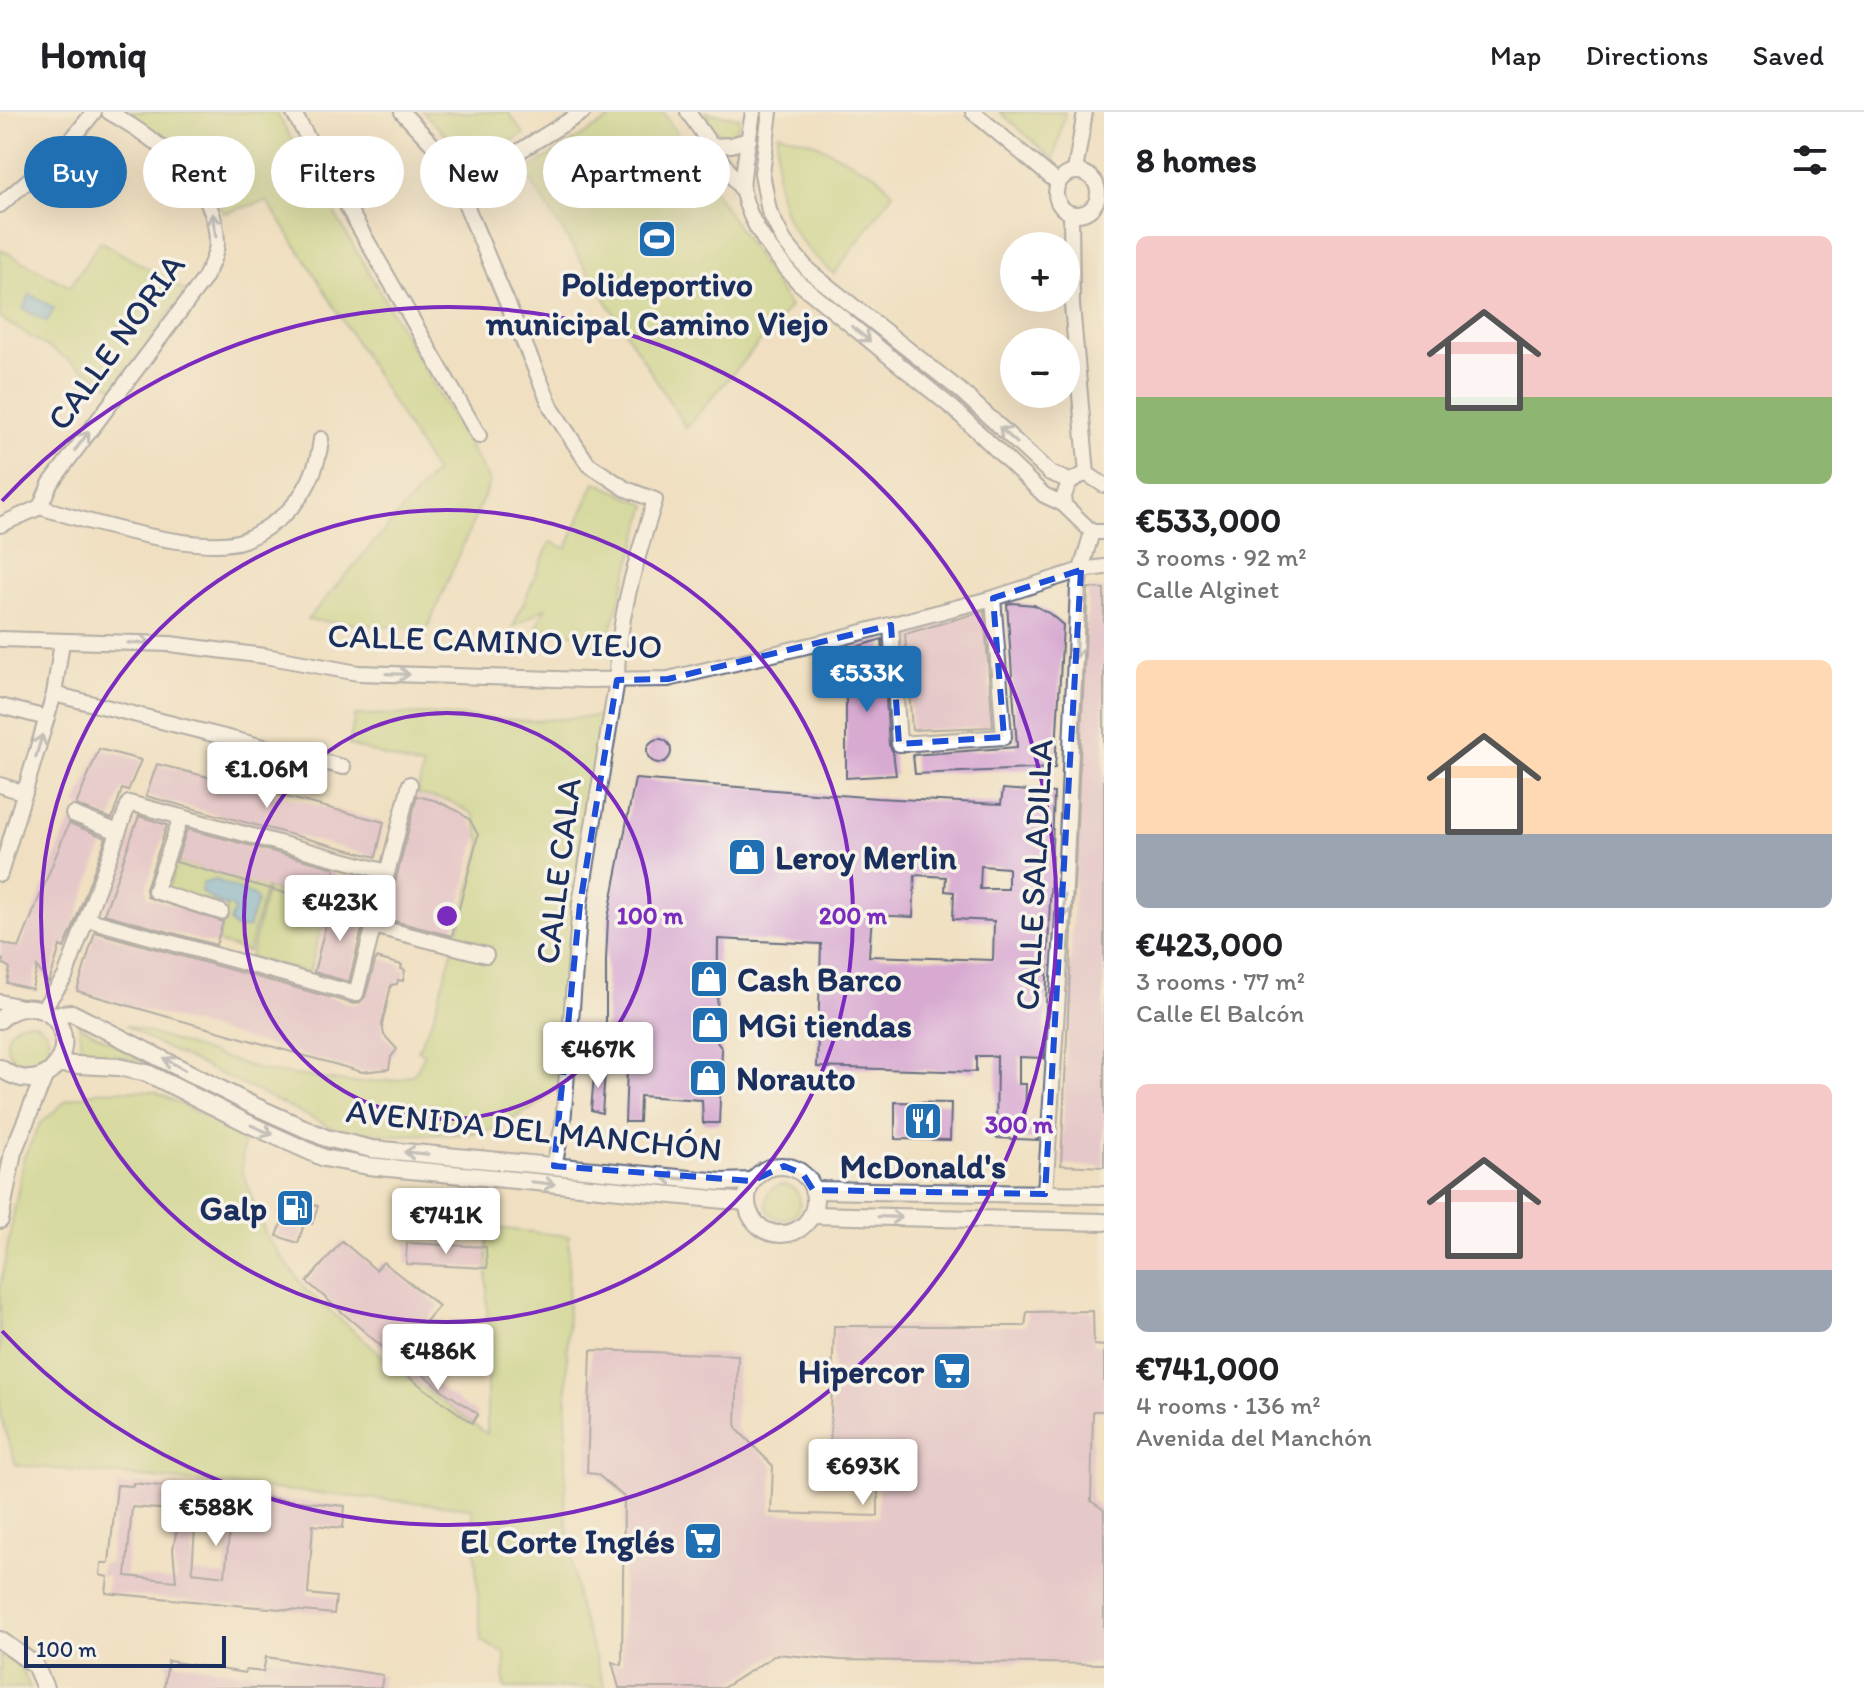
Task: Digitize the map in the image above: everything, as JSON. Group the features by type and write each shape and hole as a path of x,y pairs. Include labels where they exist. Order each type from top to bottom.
{"main road":[{"name":"AVENIDA DEL MANCHÓN","path":"21,1007 46,1013 72,1013 250,1104 326,1138 372,1149 721,1182 752,1181"},
{"path":"0,1020 5,1014 21,1007"},
{"path":"0,1220 13,1152 44,1077 58,1064 64,1043 59,1024 46,1013"},
{"name":"AVENIDA DEL MANCHÓN","path":"58,1064 118,1067 147,1073 324,1158 383,1167 746,1202"},
{"path":"0,1068 13,1077 29,1080 44,1077"},
{"path":"784,1166 803,1174 815,1199 812,1215 795,1231 778,1234 761,1228 753,1221 746,1202 752,1181 765,1170 784,1166"},
{"path":"813,1190 1045,1189 1104,1195"},
{"path":"812,1215 1104,1222"},
{"path":"5,1644 35,1665 45,1688"}],"street":[{"path":"0,205 64,149 94,112"},
{"name":"CALLE NORIA","path":"40,507 50,484 205,278 217,246 213,211 190,174 143,132 109,112"},
{"path":"293,112 479,436"},
{"path":"402,112 425,136"},
{"path":"527,146 583,112"},
{"path":"688,112 704,136"},
{"path":"742,190 753,112"},
{"path":"770,112 762,173 769,211 784,241 809,271 962,392 1050,473 1070,481"},
{"path":"973,112 1058,183"},
{"path":"1075,171 1085,112"},
{"path":"730,145 749,140"},
{"path":"742,190 753,181 753,161 765,141"},
{"path":"1075,171 1089,175 1101,194 1090,210 1071,214 1059,205 1056,198 1058,183 1068,173 1075,171"},
{"path":"730,173 777,259 798,282 955,410 1044,495 1063,504 1098,532 1081,570"},
{"path":"742,190 756,194 761,205 769,211"},
{"name":"CALLE CALA","path":"467,208 552,409 588,464 626,489 655,500 634,568 617,656 617,680 580,904 563,1124 554,1166"},
{"path":"1071,214 1072,305 1087,474"},
{"path":"0,525 40,507 139,533 221,544 242,541 276,522 303,493 315,473 321,439"},
{"path":"1063,504 1070,481 1087,474"},
{"path":"1087,474 1104,485"},
{"name":"CALLE CAMINO VIEJO","path":"0,639 170,644 265,656 358,673 668,679 891,625 993,598 1081,570 1104,567"},
{"name":"CALLE SALADILLA","path":"1045,1189 1081,570"},
{"path":"891,625 899,744 1004,737 993,598"},
{"path":"1,865 54,694 62,642"},
{"path":"54,694 343,767"},
{"path":"0,706 47,718"},
{"path":"86,919 356,994 410,784"},
{"path":"0,785 25,793"},
{"path":"46,1013 65,977 129,803 387,872"},
{"path":"73,814 118,832"},
{"path":"181,817 155,891 221,912"},
{"path":"373,926 486,955"},
{"path":"0,1002 21,1007"}],"highlighted area":[{"path":"1081,570 1045,1194 813,1190 803,1174 784,1166 752,1181 554,1166 580,904 617,680 668,679 891,625 899,744 1004,737 993,598"}],"green space":[{"path":"126,112 276,112 290,136 271,136 271,207 267,201 255,204 255,136 156,136"},
{"path":"423,112 508,112 524,134 520,136 446,136"},
{"name":"Polideportivo municipal Camino Viejo","path":"621,112 663,112 679,136 582,136"},
{"path":"705,112 739,118 739,126 730,136 715,129"},
{"path":"1000,112 1065,112 1054,160"},
{"path":"778,133 812,142 877,175 893,193 834,274 803,243 785,212 777,177"},
{"name":"Polideportivo municipal Camino Viejo","path":"543,160 543,200 527,174 527,170"},
{"path":"220,208 242,208 224,213"},
{"path":"272,208 332,208 490,482 427,630 307,620 435,472"},
{"name":"Polideportivo municipal Camino Viejo","path":"548,208 726,208 790,307 686,428"},
{"path":"100,241 186,291 114,388 0,318 0,249 70,287"},
{"path":"595,482 647,505 608,640 536,628 545,608 513,627 550,542 567,548"},
{"path":"430,714 530,721 604,716 576,903 558,1086 537,1106 489,1131 385,1135 333,1128 151,1041 126,1025 261,1070 353,1083 399,1080 415,1073 425,1054 418,1050 434,1015 482,846 474,815 449,801 417,794 423,768 349,745 355,715"},
{"path":"177,862 266,886 248,952 217,942 227,907 168,890"},
{"path":"267,888 327,905 309,973 250,958"},
{"path":"28,1022 43,1028 49,1043 43,1058 28,1064 13,1058 7,1043 13,1028"},
{"path":"79,1025 149,1063 114,1055 79,1056"},
{"path":"100,1091 156,1092 243,1135 242,1171 266,1235 306,1290 399,1370 487,1434 487,1227 569,1236 565,1509 578,1605 605,1688 504,1688 505,1653 481,1641 472,1508 16,1465 0,1413 0,1288 24,1157 40,1124 67,1100"},
{"path":"783,1185 795,1190 800,1202 795,1214 783,1219 771,1214 766,1202 771,1190"},
{"path":"0,1656 15,1663 30,1688 0,1688"}],"water":[{"path":"30,294 54,308 47,322 23,309"},
{"path":"216,880 254,896 257,901 248,928 235,928 230,922 234,911 232,906 222,905 201,892 203,883"}],"building":[{"path":"1088,588 1104,589 1104,1167 1061,1165"},
{"path":"1007,604 1034,605 1063,625 1055,768 915,774 913,755 1017,747"},
{"path":"984,611 993,727 912,730 905,634"},
{"path":"882,639 889,745 896,775 846,778 846,650"},
{"path":"659,739 668,742 671,751 668,760 659,763 650,760 647,751 650,742"},
{"path":"99,749 141,760 128,791 122,789 112,819 76,805"},
{"path":"157,764 384,822 376,857 146,796"},
{"path":"635,779 877,798 1001,804 1003,789 1054,793 1044,1058 1019,1057 1019,1084 1026,1084 1025,1123 1039,1123 1038,1140 996,1138 997,1056 976,1056 976,1072 817,1067 821,944 718,939 717,1042 722,1049 719,1123 703,1123 702,1100 640,1096 639,1122 625,1122 628,1039 606,1039 608,918","holes":["981,866 1008,868 1008,889 980,889","915,875 946,877 945,891 954,892 953,919 994,921 993,960 869,956 872,915 913,917"]},
{"path":"417,796 458,811 470,820 478,835 452,936 386,919"},
{"path":"139,816 167,825 146,888 147,897 223,922 216,945 104,914"},
{"path":"69,823 106,838 72,930 64,948 60,946 49,983 37,967 32,989 7,983 10,968 0,958 0,942 19,948"},
{"path":"187,829 335,868 327,905 176,862"},
{"path":"331,904 366,913 349,982 314,972"},
{"path":"95,932 354,1004 365,997 376,958 402,965 401,969 405,970 403,981 398,980 397,984 391,985 382,1025 384,1035 397,1049 391,1057 389,1069 362,1072 77,991"},
{"path":"595,1064 605,1072 602,1113 591,1110"},
{"name":"McDonald's","path":"895,1102 951,1103 950,1140 895,1139"},
{"path":"284,1194 318,1206 312,1224 305,1221 298,1243 277,1236 285,1214 279,1212"},
{"path":"342,1241 376,1270 383,1262 439,1306 395,1358 307,1282"},
{"path":"407,1243 486,1247 487,1268 406,1264"},
{"path":"1093,1311 1094,1345 1104,1346 1104,1411 1093,1411 1091,1501 1104,1510 1104,1664 840,1660 777,1654 723,1688 619,1688 612,1662 622,1665 624,1497 597,1474 587,1473 591,1350 738,1355 736,1428 773,1466 771,1513 878,1516 878,1444 830,1443 834,1326 1025,1326 1027,1312"},
{"path":"407,1362 478,1414 472,1423 399,1370"},
{"path":"133,1483 345,1506 343,1528 313,1525 308,1594 336,1597 334,1614 106,1593 108,1577 100,1575 101,1563 109,1563 117,1485 133,1486","holes":["132,1507 187,1511 176,1533 173,1549 176,1581 126,1576","196,1513 231,1516 225,1576 192,1572"]},
{"path":"266,1657 383,1675 381,1688 164,1688 168,1661 245,1673 246,1670 263,1672"}],"place":[{"name":"Polideportivo municipal Camino Viejo","path":"657,239"},
{"name":"Leroy Merlin","path":"747,857"},
{"name":"Cash Barco","path":"709,979"},
{"name":"MGi tiendas","path":"710,1025"},
{"name":"Norauto","path":"708,1078"},
{"name":"McDonald's","path":"923,1121"},
{"name":"Galp","path":"295,1208"},
{"name":"Hipercor","path":"952,1371"},
{"name":"El Corte Inglés","path":"703,1541"}]}
